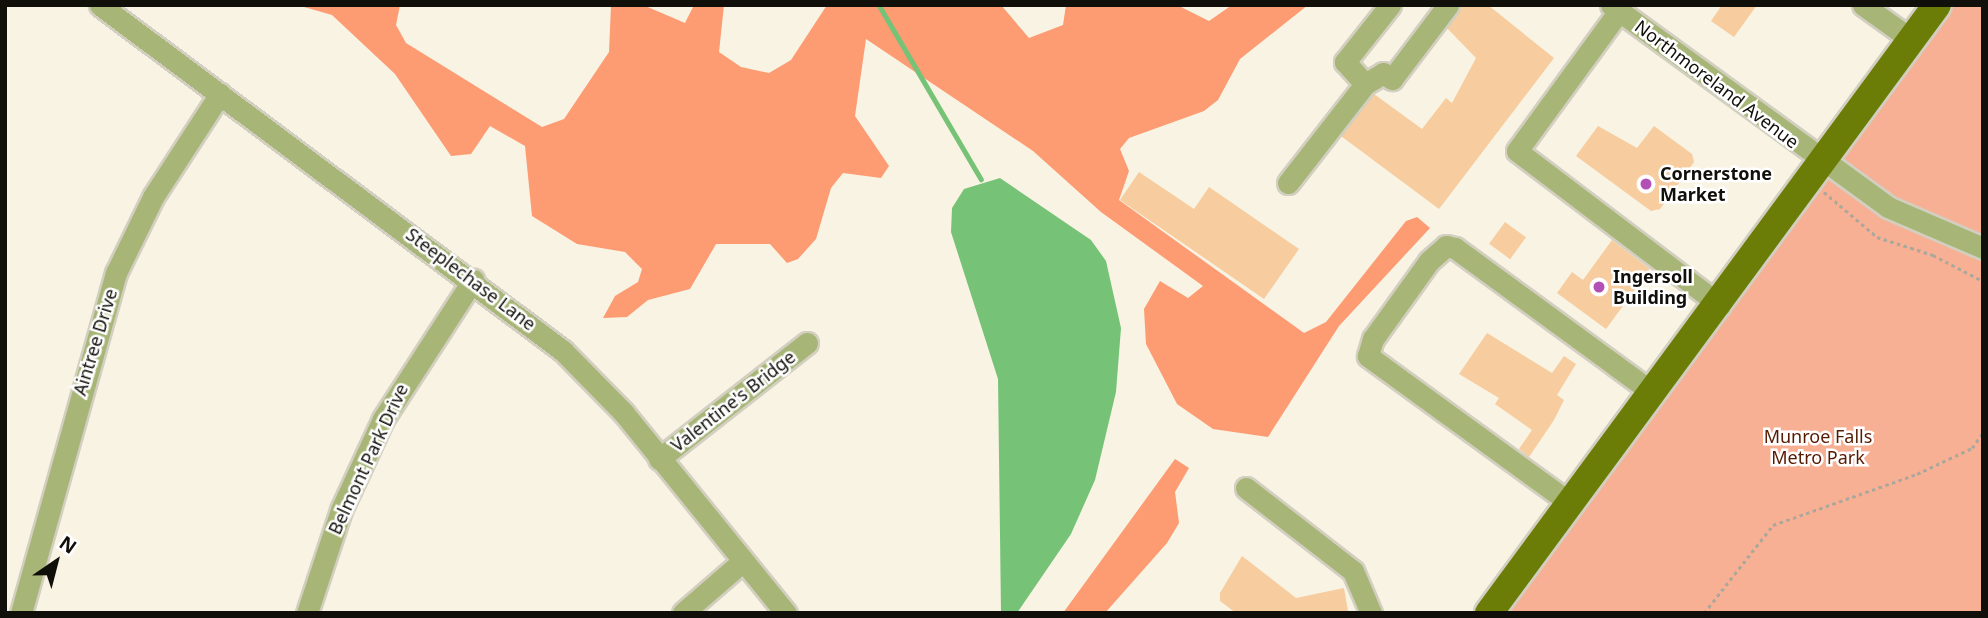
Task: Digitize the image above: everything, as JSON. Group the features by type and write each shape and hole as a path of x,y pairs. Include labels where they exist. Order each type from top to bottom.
{"main road":[{"path":"1489,613 1720,305 1937,5"}],"street":[{"name":"Steeplechase Lane","path":"100,5 474,280 593,380 786,613"},
{"path":"1365,84 1345,62 1390,5"},
{"path":"1863,5 1912,40"},
{"path":"1288,183 1365,84 1383,73 1392,79 1445,6"},
{"path":"1615,8 1517,151 1720,305"},
{"name":"Northmoreland Avenue","path":"1615,8 1816,174 1983,248"},
{"name":"Aintree Drive","path":"21,613 116,273 152,197 220,94"},
{"path":"1570,503 1368,356 1373,339 1429,261 1446,246 1455,248 1653,393"},
{"name":"Belmont Park Drive","path":"307,613 341,510 383,419 474,280"},
{"name":"Valentine's Bridge","path":"660,459 807,343"},
{"path":"1246,488 1353,571 1371,613"},
{"path":"683,613 743,561"}],"path":[{"path":"1816,174 1877,237 1933,255 1983,281"},
{"path":"1704,613 1773,525 1917,474 1972,448 1983,432"}],"green space":[{"name":"Munroe Falls Metro Park","path":"1937,5 1983,5 1983,613 1489,613"}],"shaded area":[{"path":"297,5 400,5 396,25 406,43 542,127 564,119 609,52 611,5 643,5 685,23 694,5 724,5 719,52 741,67 769,73 791,60 827,5 1001,5 1029,38 1063,25 1066,5 1177,5 1209,21 1232,5 1308,5 1240,59 1218,100 1204,111 1129,138 1120,149 1129,171 1119,200 1304,333 1326,322 1406,221 1417,217 1430,228 1339,326 1268,437 1213,429 1177,404 1146,344 1144,309 1160,281 1188,298 1203,286 1101,212 1033,151 866,39 855,116 889,166 881,178 843,173 831,188 816,239 798,259 787,263 770,244 716,244 690,289 648,300 627,317 603,318 615,296 638,282 642,269 625,252 577,244 532,216 525,146 490,126 471,154 451,156 395,74 332,15"},
{"path":"1000,178 1091,240 1106,261 1121,328 1116,392 1095,480 1071,534 1017,613 1001,613 998,379 951,232 952,208 964,189"},
{"path":"1175,459 1189,468 1175,492 1179,523 1167,543 1105,613 1063,613"}],"building":[{"path":"1461,5 1488,5 1554,58 1439,209 1341,136 1374,94 1422,129 1446,98 1452,103 1476,58 1447,28"},
{"path":"1722,5 1757,5 1734,37 1711,21"},
{"name":"Cornerstone Market","path":"1598,126 1637,148 1654,126 1692,154 1694,162 1660,209 1651,211 1576,156"},
{"path":"1139,172 1194,209 1209,187 1299,249 1264,299 1120,200"},
{"path":"1505,222 1526,237 1510,259 1489,244"},
{"name":"Ingersoll Building","path":"1612,240 1650,269 1606,329 1557,293 1572,272 1583,280"},
{"path":"1487,333 1552,373 1564,356 1576,364 1557,395 1564,400 1554,420 1529,457 1519,449 1532,430 1495,404 1499,398 1459,374"},
{"path":"1242,556 1296,598 1344,588 1348,611 1236,613 1220,601 1220,593"}],"waterway":[{"path":"879,5 981,179"}],"place":[{"name":"Cornerstone Market","path":"1646,184"},
{"name":"Ingersoll Building","path":"1599,287"}]}
